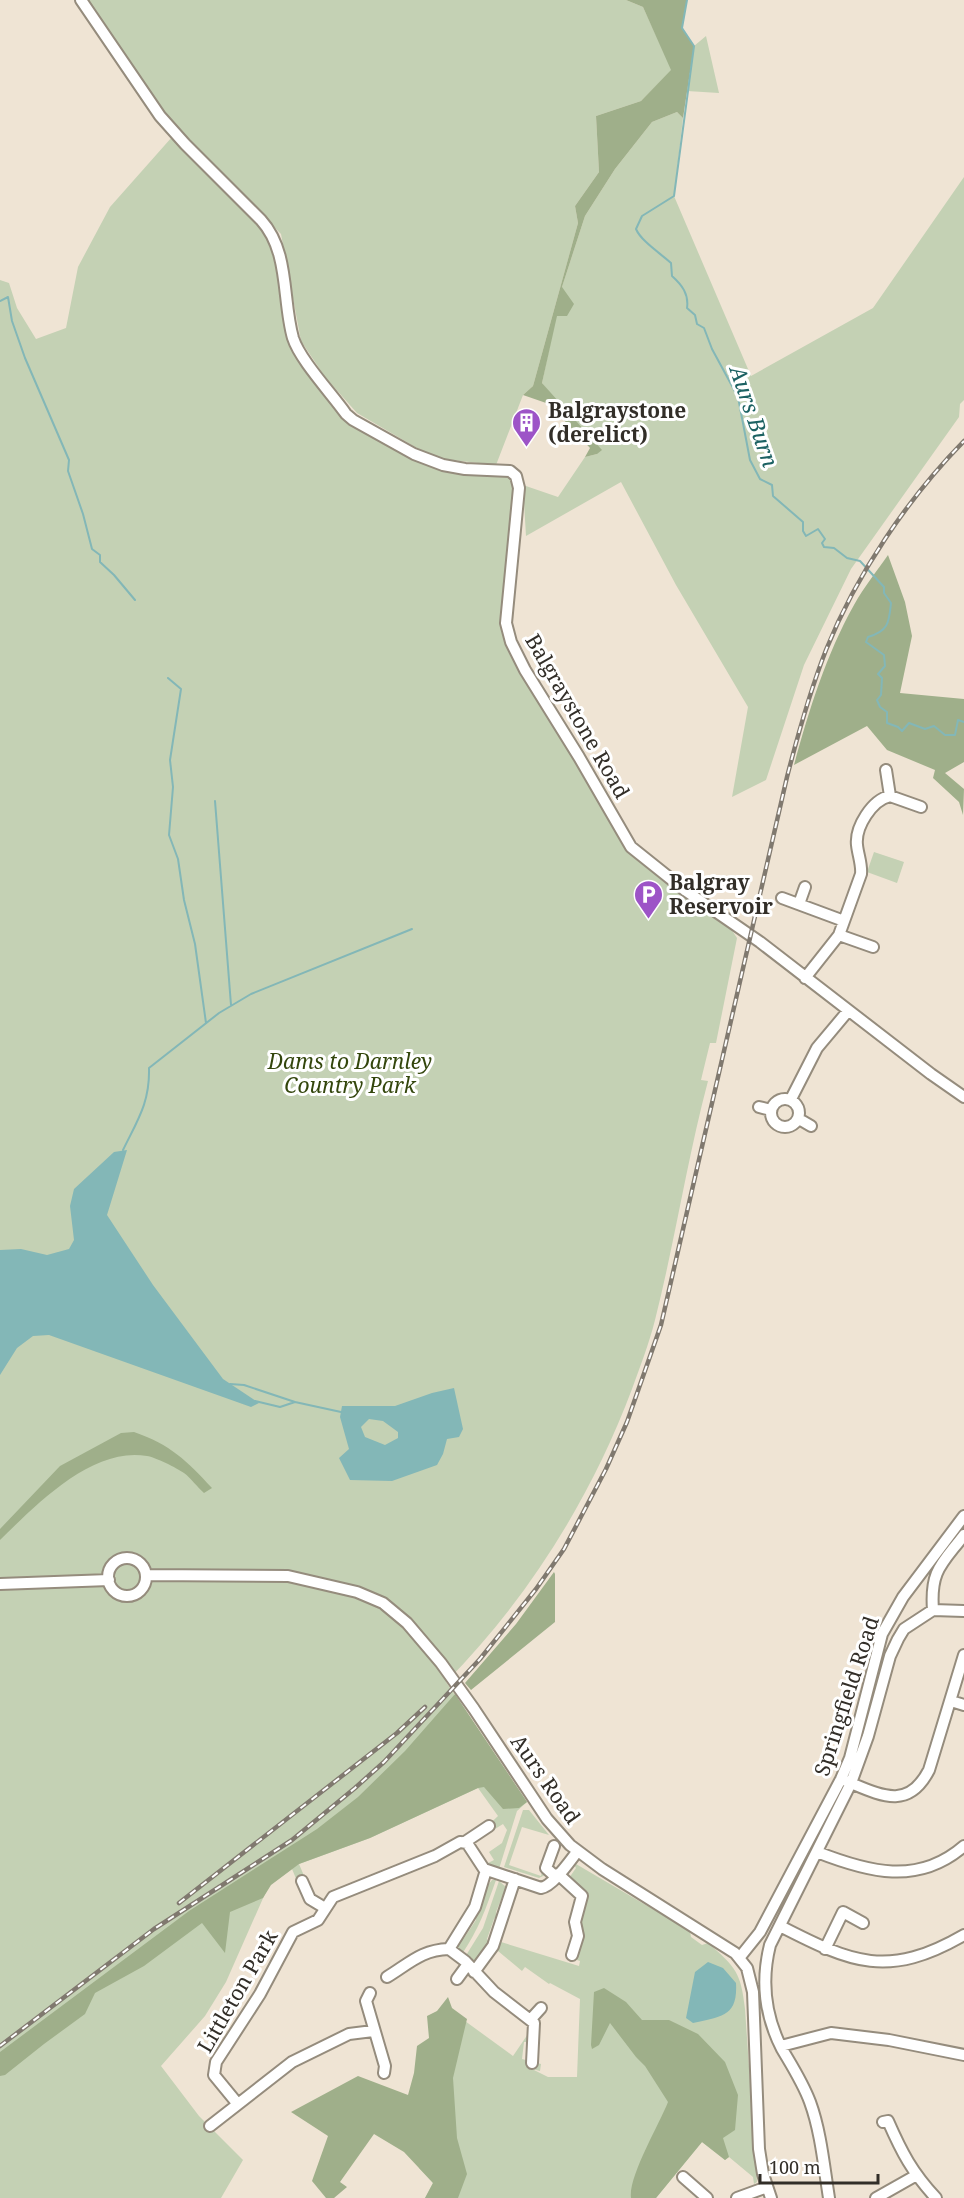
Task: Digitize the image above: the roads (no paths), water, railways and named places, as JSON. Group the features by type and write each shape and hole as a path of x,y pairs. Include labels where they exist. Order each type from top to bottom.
{"street":[{"name":"Balgraystone Road","path":"81,0 160,116 272,234 279,254 293,338 303,357 346,414 429,461 465,469 510,471 516,476 519,488 506,623 511,642 525,670 631,847 686,891 752,936 964,1097"},
{"path":"886,770 890,796"},
{"path":"805,978 839,935 861,874 857,844 863,822 877,801 890,796 921,807"},
{"path":"799,904 805,887"},
{"path":"783,898 844,921"},
{"path":"839,935 873,947"},
{"path":"791,1099 816,1048 848,1011"},
{"path":"791,1099 798,1106 799,1119 788,1127 779,1126 772,1119 771,1110 776,1101 791,1099"},
{"path":"759,1107 771,1110"},
{"path":"799,1119 811,1126"},
{"name":"Springfield Road","path":"740,1957 760,1932 846,1781 882,1634 903,1597 964,1516"},
{"path":"933,1610 932,1588 937,1571 964,1534"},
{"path":"125,1558 142,1564 146,1575 143,1588 133,1596 114,1591 108,1580 111,1568 125,1558"},
{"name":"Aurs Road","path":"146,1575 288,1576 357,1592 383,1603 407,1623 436,1657 474,1709 547,1819 577,1852 740,1957"},
{"path":"0,1584 108,1580"},
{"path":"829,2198 813,2110 781,2046 767,2008 764,1977 770,1945 817,1852 846,1781 868,1736 890,1656 904,1629 933,1610 964,1611"},
{"path":"846,1781 891,1797 898,1797 917,1788 924,1781 930,1770 964,1655"},
{"path":"951,1701 964,1705"},
{"name":"Littleton Park","path":"237,2103 214,2075 216,2062 260,1994 294,1932 318,1920 333,1897 435,1856 456,1843 465,1842 489,1826"},
{"path":"465,1842 486,1870 541,1888 547,1887 577,1852"},
{"path":"554,1846 546,1868 582,1896 575,1922 578,1936 572,1955"},
{"path":"817,1852 852,1866 875,1870 910,1871 944,1860 964,1846"},
{"path":"448,1949 475,1907 486,1870"},
{"path":"457,1978 471,1968 493,1946 515,1879"},
{"path":"302,1881 310,1899 325,1908"},
{"path":"825,1949 838,1909 863,1923"},
{"path":"780,1926 825,1949 856,1960 889,1963 923,1956 964,1935"},
{"path":"387,1977 401,1966 431,1950 448,1949 471,1968 494,1992 534,2023 532,2063"},
{"path":"740,1957 747,1968 753,1992 759,2149 771,2198"},
{"path":"370,1993 366,2001 385,2066 384,2073"},
{"path":"531,2019 541,2008"},
{"path":"210,2126 292,2062 349,2034 373,2031"},
{"path":"781,2046 831,2033 889,2040 964,2055"},
{"path":"883,2122 888,2121 904,2158 915,2176 936,2198"},
{"path":"876,2198 915,2176"},
{"path":"683,2177 707,2198"},
{"path":"737,2198 767,2187"}],"water":[{"path":"127,1150 107,1215 153,1285 223,1379 259,1403 251,1407 49,1335 33,1336 17,1348 0,1375 0,1250 21,1249 47,1255 69,1249 74,1240 70,1206 74,1189 114,1152"},
{"path":"454,1388 463,1429 459,1437 447,1439 437,1465 392,1481 350,1480 339,1458 349,1449 340,1417 342,1406 395,1406","holes":["369,1419 383,1421 398,1432 398,1438 385,1445 365,1437 361,1427"]},
{"path":"708,1962 723,1968 736,1983 734,2003 726,2013 693,2023 686,2018 695,1972"}],"waterway":[{"name":"Aurs Burn","path":"687,0 682,28 694,46 674,196 642,216 636,229 646,242 671,263 672,276 686,294 687,308 695,315 697,324 704,328 712,349 738,397 750,460 760,479 772,485 773,496 803,522 803,531 806,536 818,529 825,539 822,543 824,547 834,548 847,558 860,561 884,587 884,593 891,603 887,625 880,632 868,637 866,642 884,655 885,666 878,674 882,678 881,695 877,700 880,707 887,712 887,723 902,731 909,723 925,729 934,726 945,735 955,735 958,720 964,722"},
{"path":"0,301 8,297 12,321 25,358 69,460 68,471 92,549 100,555 100,562 135,600"},
{"path":"168,678 181,689 170,760 173,787 169,835 178,859 184,900 195,944 206,1023"},
{"path":"215,801 231,1005"},
{"path":"123,1150 145,1102 149,1068 219,1013 251,994 412,929"},
{"path":"230,1384 244,1385 295,1402"},
{"path":"255,1401 280,1407 295,1402 341,1412"}],"railway":[{"path":"0,2046 154,1929 292,1840 355,1788 384,1762 480,1659 536,1589 564,1549 606,1469 627,1422 661,1325 787,777 820,665 852,594 885,539 923,487 964,441"},
{"path":"179,1903 397,1733 425,1707"}],"place":[{"name":"Balgraystone (derelict)","path":"527,448"},
{"name":"Balgray Reservoir","path":"648,920"}],"park label":[{"name":"Dams to Darnley Country Park","path":"350,1073"}]}
